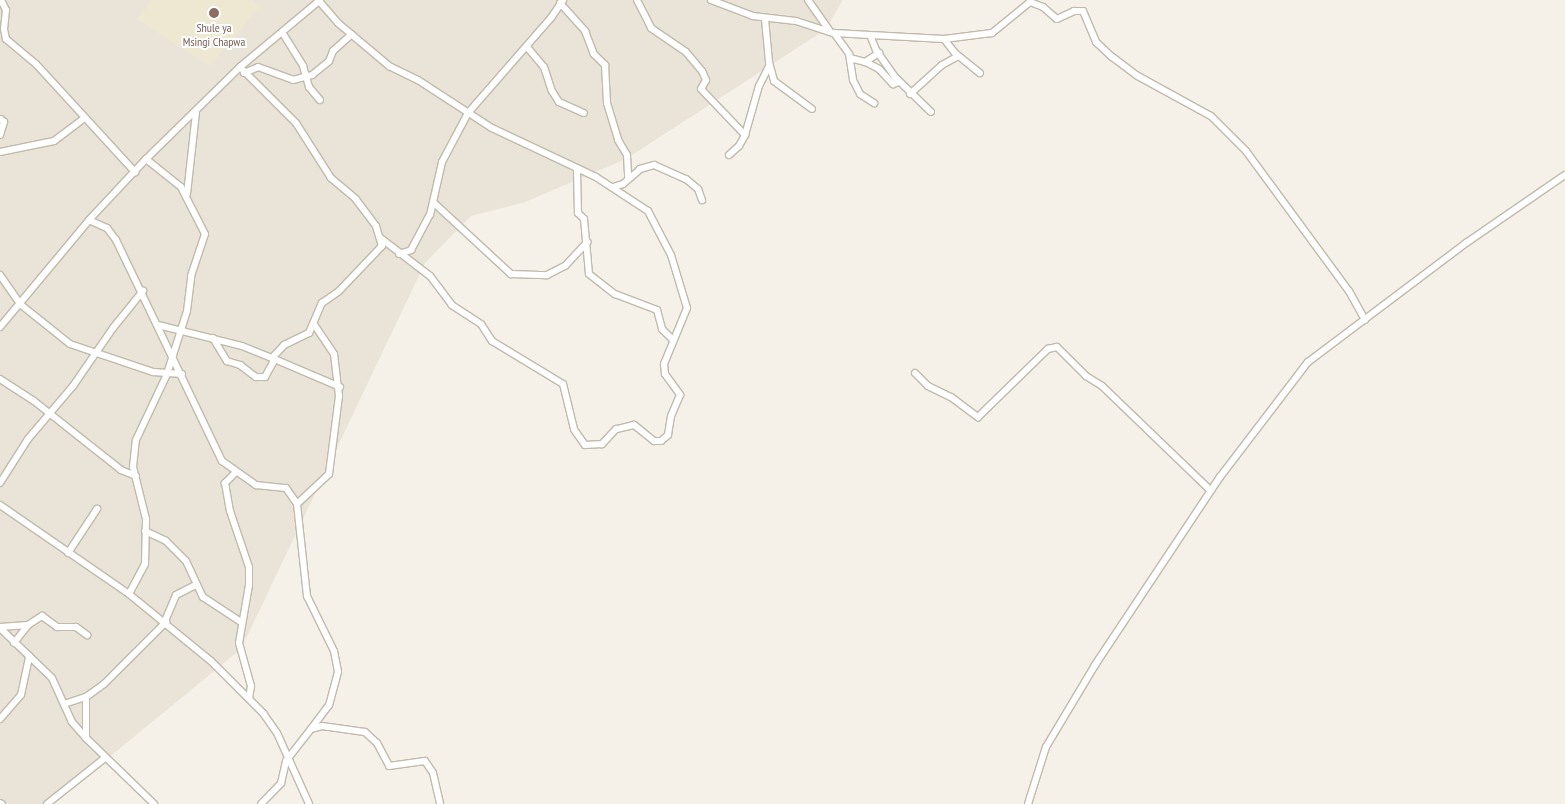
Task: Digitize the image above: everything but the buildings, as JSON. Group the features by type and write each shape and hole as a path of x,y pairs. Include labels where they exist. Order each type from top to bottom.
{"street":[{"path":"2,0 7,16 2,37 36,64 135,172"},
{"path":"0,327 88,220 146,159 282,32 320,0 352,34 389,66 468,113 613,187 648,211 670,255 687,308 673,340 664,369 680,395 666,439 649,438 634,425 616,429 602,444 585,445 574,429 563,384 492,341 480,324 452,305 430,276 399,254 382,239 356,199 331,178 296,123 242,70"},
{"path":"637,0 651,28 686,52 702,71 706,80 701,89 745,135"},
{"path":"711,0 765,19 796,22 832,32 944,39 992,33 1021,6 1031,1 1058,19 1074,11 1083,11 1096,42 1124,67 1211,116 1266,173 1348,291 1365,320"},
{"path":"808,0 850,58 857,88 874,103"},
{"path":"399,254 413,247 434,203 442,162 468,113 527,46 561,2 585,31 594,54 605,65 607,103 618,140 627,155 628,178"},
{"path":"765,19 769,66 776,85 812,109"},
{"path":"282,32 303,66 304,77 320,100"},
{"path":"242,70 258,67 293,80 304,77 318,71 352,34"},
{"path":"870,35 879,53 899,82 931,112"},
{"path":"944,39 958,56 980,73"},
{"path":"527,46 544,66 552,91 560,102 584,113"},
{"path":"866,62 879,53"},
{"path":"910,94 942,65 958,56"},
{"path":"850,58 879,68 893,84 899,82"},
{"path":"729,155 739,146 745,135 759,86 769,66"},
{"path":"187,194 196,112"},
{"path":"0,152 54,141 84,118"},
{"path":"0,135 4,122 1,119"},
{"path":"129,594 144,568 145,531 143,499 133,458 139,429 167,374 188,307 191,276 205,234 187,194 146,159"},
{"path":"613,187 650,165 668,169 696,187 702,200"},
{"path":"577,170 578,213 584,219 583,234 587,242 589,274 615,294 657,310 662,329 673,340"},
{"path":"1028,804 1046,747 1095,665 1210,491 1308,362 1466,243 1565,175"},
{"path":"434,203 511,274 547,275 565,266 587,242"},
{"path":"88,220 112,233 143,291 182,374 210,441 222,461 256,485 286,488 297,504 307,596 334,651 338,672 330,705 284,765 280,783 261,804"},
{"path":"213,338 227,361 240,366 256,378 265,377 273,359 284,345 309,333 322,303 364,268 381,249 382,239"},
{"path":"0,276 20,304 70,344 100,352 153,372 182,374"},
{"path":"0,483 48,414 100,352 113,328 143,291"},
{"path":"297,504 329,474 340,387 334,354 314,324"},
{"path":"158,325 213,338 311,372 340,387"},
{"path":"916,373 928,386 951,397 978,418 1048,348 1057,347 1086,376 1102,386 1210,491"},
{"path":"0,379 121,470 136,476"},
{"path":"236,472 225,483 230,511 249,567 249,585 241,622 240,643 252,686 250,699"},
{"path":"0,505 129,594 166,622 250,699 277,733 290,757 309,804"},
{"path":"68,553 97,509"},
{"path":"145,531 159,536 186,561 203,597 241,622"},
{"path":"64,704 86,697 119,672 166,622 176,595 196,584"},
{"path":"0,628 28,625 47,616 57,627 76,627 87,635"},
{"path":"14,643 28,625"},
{"path":"0,628 52,678 72,722 154,804"},
{"path":"0,720 21,695 29,656"},
{"path":"86,697 86,738"},
{"path":"311,729 322,726 365,732 377,743 389,766 425,762 433,773 440,804"},
{"path":"47,804 106,757"}],"shaded area":[{"path":"0,0 843,0 825,30 626,159 525,202 471,216 425,263 241,649 52,804 0,804"},
{"path":"152,0 252,0 260,6 210,66 137,19"}],"place":[{"name":"Shule ya Msingi Chapwa","path":"214,13"}]}
